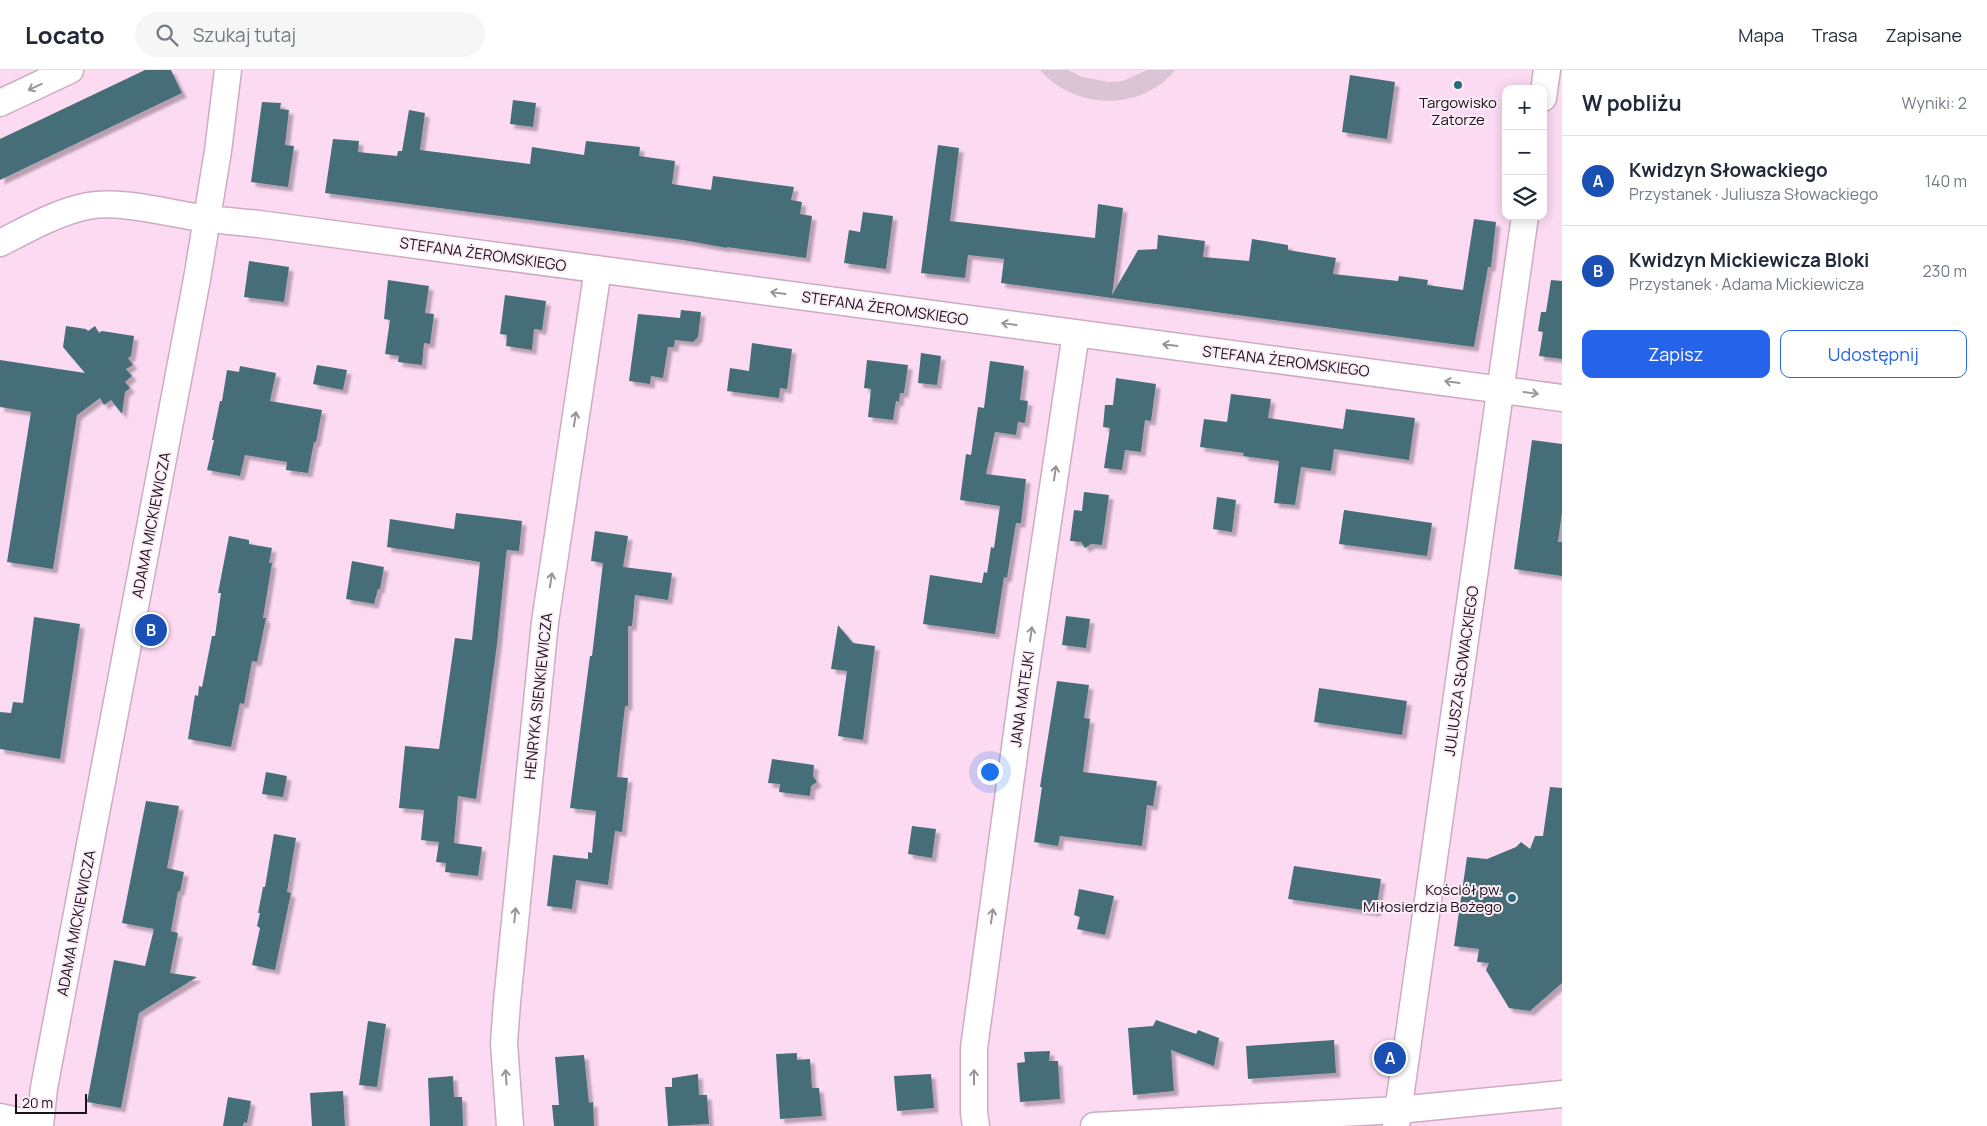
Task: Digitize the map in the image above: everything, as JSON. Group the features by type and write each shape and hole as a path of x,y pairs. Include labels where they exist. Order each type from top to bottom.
{"street":[{"path":"0,103 70,70"},
{"name":"ADAMA MICKIEWICZA","path":"40,1126 44,1088 208,219 228,70"},
{"path":"1545,85 1547,70"},
{"name":"STEFANA ŻEROMSKIEGO","path":"0,243 44,221 89,206 104,205 144,208 208,219 260,224 1562,398"},
{"name":"JULIUSZA SŁOWACKIEGO","path":"1397,1118 1524,220"},
{"name":"HENRYKA SIENKIEWICZA","path":"510,1126 504,1043 506,1002 545,622 598,269"},
{"name":"JANA MATEJKI","path":"976,1126 974,1113 974,1048 1024,679 1076,333"},
{"path":"1094,1126 1397,1118 1562,1094"},
{"path":"0,1117 40,1126"}],"shaded area":[{"path":"1040,70 1068,70 1082,77 1109,82 1123,81 1147,70 1175,70 1161,84 1145,93 1127,99 1108,101 1089,99 1071,93 1054,83"}],"building":[{"path":"145,70 171,70 182,93 0,180 0,139"},
{"path":"1350,75 1395,82 1387,139 1342,132"},
{"path":"513,100 536,103 533,127 510,124"},
{"path":"262,102 281,103 280,109 289,110 285,145 294,146 288,187 251,182"},
{"path":"409,110 425,113 420,150 530,164 532,147 584,155 586,141 640,147 639,156 675,161 672,184 711,190 713,176 794,187 791,200 802,202 800,214 812,216 806,258 325,193 333,139 359,141 358,152 397,156 398,151 402,151"},
{"path":"938,145 959,148 950,221 1095,238 1098,204 1123,208 1112,295 1138,250 1157,249 1158,235 1205,241 1203,257 1249,261 1252,239 1288,245 1288,250 1336,258 1333,274 1398,281 1399,276 1428,280 1427,285 1463,290 1474,219 1496,222 1491,267 1488,267 1474,347 1001,283 1004,259 968,255 965,278 921,273"},
{"path":"863,212 893,216 886,269 844,263 849,230 860,232"},
{"path":"249,261 289,267 284,302 244,297"},
{"path":"388,280 429,286 425,313 434,314 430,344 424,343 422,365 398,362 399,356 385,354 390,320 384,319"},
{"path":"1551,280 1562,281 1562,359 1539,356 1543,332 1538,331 1541,312 1546,312"},
{"path":"505,295 546,301 542,330 534,329 532,350 506,346 507,335 500,334"},
{"path":"681,310 701,312 698,337 693,342 675,340 674,347 668,347 663,378 651,376 650,384 629,381 638,314 680,318"},
{"path":"66,326 86,329 88,331 95,326 99,333 102,331 134,336 131,356 128,358 133,365 126,369 132,376 125,382 130,388 125,392 122,414 111,400 104,405 100,398 77,415 53,569 7,562 31,412 0,407 0,360 85,373 63,347"},
{"path":"752,343 792,349 787,389 780,388 779,398 727,391 730,368 749,371"},
{"path":"921,353 941,356 937,385 918,383"},
{"path":"867,360 908,365 904,393 900,393 899,402 896,401 893,420 868,417 871,389 864,388"},
{"path":"990,361 1024,366 1020,400 1028,401 1025,423 1018,422 1016,435 995,432 986,474 1026,479 1021,523 1016,523 1007,578 1004,577 995,634 923,624 930,575 982,583 984,572 987,573 991,547 994,548 1000,506 960,500 966,454 971,455 978,407 984,408"},
{"path":"317,365 347,370 343,390 313,384"},
{"path":"240,366 276,373 270,401 322,410 308,473 286,470 287,462 245,455 240,476 207,470 227,370 239,372"},
{"path":"1116,378 1156,384 1151,421 1145,420 1141,452 1125,450 1122,470 1104,468 1110,428 1103,427 1105,405 1113,405"},
{"path":"1231,394 1271,399 1268,418 1343,429 1346,409 1415,418 1409,460 1334,449 1331,471 1301,467 1295,505 1274,503 1279,461 1243,456 1244,453 1200,447 1204,419 1227,422"},
{"path":"1532,440 1562,444 1562,512 1558,542 1562,542 1562,576 1514,569"},
{"path":"1084,492 1109,495 1102,545 1091,544 1085,548 1081,542 1070,541 1074,510 1082,511"},
{"path":"1217,497 1236,500 1232,532 1213,529"},
{"path":"1344,510 1432,523 1427,556 1339,544"},
{"path":"456,513 522,521 519,551 507,550 506,556 497,644 476,799 458,796 454,843 482,847 478,876 445,872 446,863 436,862 439,842 421,840 424,810 399,808 405,746 439,749 455,638 472,640 480,562 387,547 390,519 454,529"},
{"path":"595,531 628,536 623,567 672,573 668,600 635,595 632,626 628,626 628,706 625,706 617,777 628,778 622,832 615,831 608,885 576,880 572,909 547,906 553,855 588,859 588,852 592,853 596,811 570,808 590,656 592,656 603,563 591,561"},
{"path":"229,536 249,540 249,544 272,548 269,563 272,563 263,618 266,618 257,662 252,661 244,704 240,703 231,747 188,739 195,695 198,696 199,686 202,687 212,636 215,636 221,593 218,593"},
{"path":"352,561 384,567 380,589 378,589 374,604 346,599"},
{"path":"1066,616 1090,619 1086,648 1062,645"},
{"path":"34,617 80,624 60,759 0,749 0,712 11,713 13,702 23,703"},
{"path":"838,625 853,643 875,646 863,740 838,736 847,671 831,669"},
{"path":"1057,681 1089,685 1084,718 1090,719 1083,772 1157,781 1153,806 1147,805 1142,846 1060,836 1058,846 1034,842 1042,787 1040,787"},
{"path":"1319,688 1407,701 1402,735 1314,722"},
{"path":"772,759 814,765 813,776 817,782 811,786 810,796 779,792 780,784 768,783"},
{"path":"266,772 287,776 283,797 262,794"},
{"name":"Kościół pw. Miłosierdzia Bożego","path":"1550,787 1562,788 1562,983 1530,1011 1509,1008 1486,970 1489,963 1477,962 1479,949 1454,946 1467,857 1487,859 1516,847 1521,842 1530,849 1535,836 1543,836"},
{"path":"146,801 179,806 167,868 184,872 180,892 178,891 171,931 178,933 170,973 197,977 139,1013 121,1108 87,1102 114,960 145,966 154,929 122,923"},
{"path":"912,826 936,829 932,858 908,854"},
{"path":"274,834 296,838 287,892 291,893 275,970 252,965 260,928 257,926 260,913 258,913 263,887 265,887"},
{"path":"1294,866 1381,879 1376,912 1288,899"},
{"path":"1079,889 1114,896 1105,935 1077,929 1080,917 1074,915"},
{"path":"1156,1020 1196,1034 1198,1030 1219,1038 1214,1066 1171,1050 1174,1091 1133,1095 1128,1028 1153,1026"},
{"path":"368,1021 386,1024 377,1087 359,1085"},
{"path":"1334,1040 1336,1073 1248,1079 1246,1046"},
{"path":"1050,1051 1049,1061 1058,1061 1060,1099 1020,1102 1017,1063 1025,1062 1024,1052"},
{"path":"797,1053 797,1060 810,1059 812,1088 819,1088 822,1116 780,1119 776,1054"},
{"path":"584,1055 589,1103 593,1102 594,1126 554,1126 552,1105 559,1105 555,1057"},
{"path":"698,1074 699,1095 707,1095 709,1124 668,1126 665,1087 672,1087 672,1078"},
{"path":"931,1074 934,1108 897,1111 894,1076"},
{"path":"453,1076 454,1097 462,1097 463,1126 430,1126 428,1078"},
{"path":"343,1091 345,1126 312,1126 310,1093"},
{"path":"228,1097 251,1101 247,1123 244,1122 243,1126 223,1126"}],"place":[{"name":"Targowisko Zatorze","path":"1458,85"},
{"name":"Kwidzyn Mickiewicza Bloki","path":"151,630"},
{"name":"Kościół pw. Miłosierdzia Bożego","path":"1512,898"},
{"name":"Kwidzyn Słowackiego","path":"1390,1058"}]}
